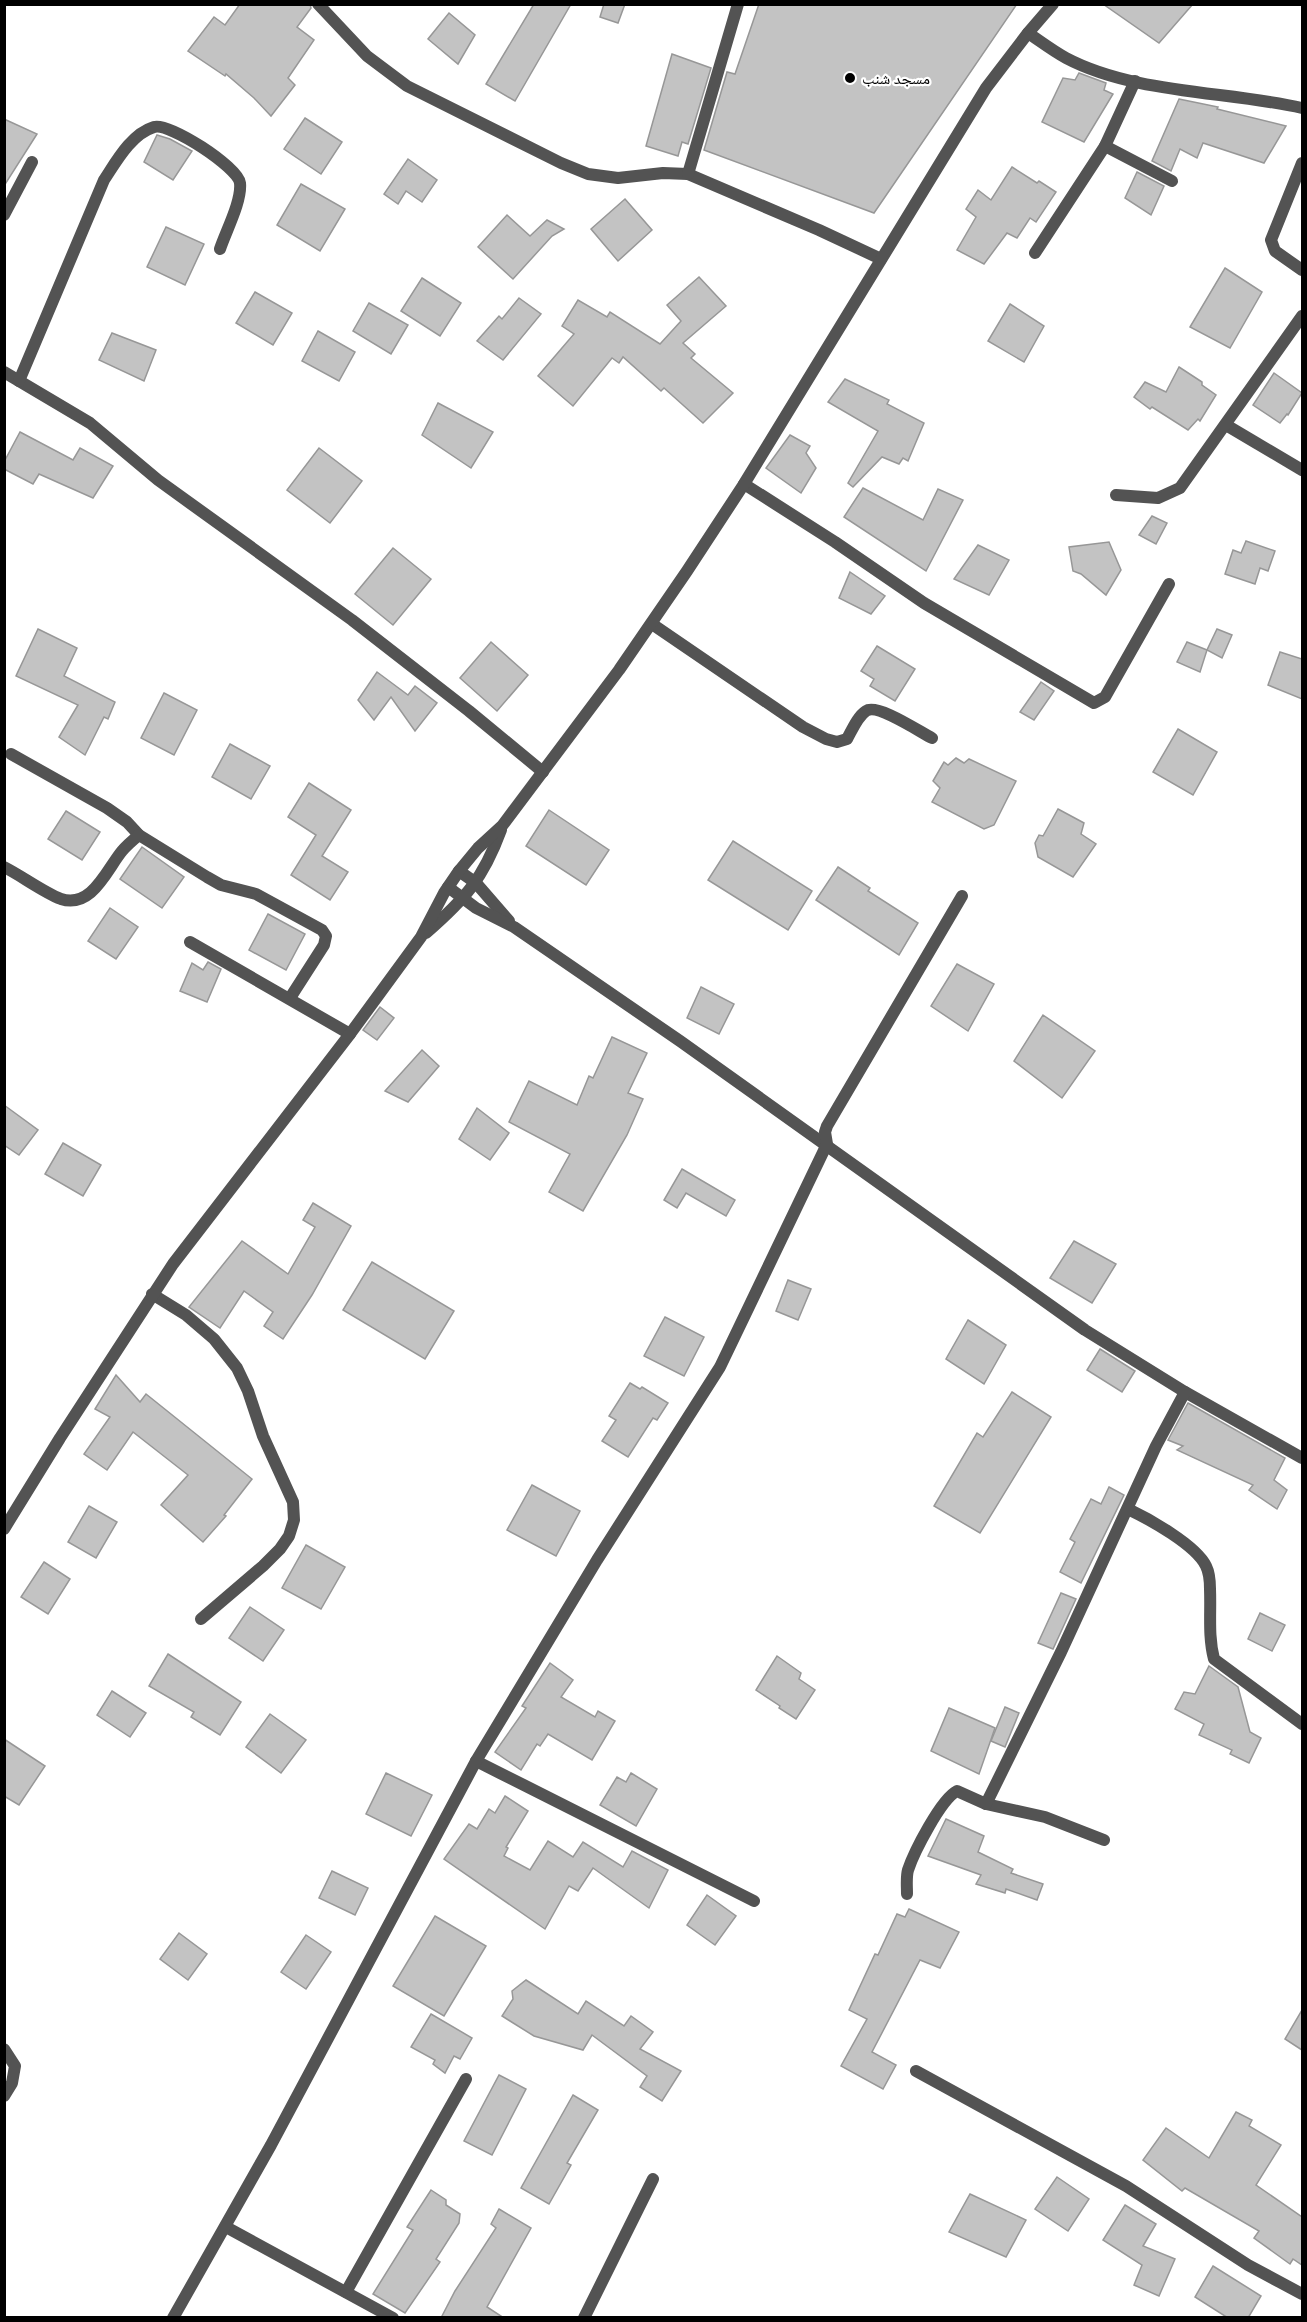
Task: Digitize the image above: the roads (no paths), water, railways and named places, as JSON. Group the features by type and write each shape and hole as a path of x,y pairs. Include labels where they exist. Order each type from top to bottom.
{"street":[{"path":"318,4 367,56 407,86 561,163 588,174 618,178 663,173 688,174 881,259"},
{"path":"688,174 738,4"},
{"path":"4,1529 173,1264 421,938 459,871 478,848 502,826 652,624 744,484 986,88 1053,4"},
{"path":"1028,33 1066,58 1104,73 1135,81 1302,108"},
{"path":"1035,253 1105,146 1135,81"},
{"path":"19,381 104,180 118,159 146,130 157,126 166,128 205,150 236,173 240,180 240,193 220,249"},
{"path":"1105,146 1172,181"},
{"path":"4,215 32,162"},
{"path":"1302,164 1271,240 1275,251 1302,270"},
{"path":"1116,495 1158,498 1173,493 1186,481 1302,316"},
{"path":"4,372 90,423 158,480 352,620 543,772"},
{"path":"1226,425 1302,470"},
{"path":"744,484 835,542 924,603 1094,703 1105,698 1169,584"},
{"path":"652,624 787,716 826,739 837,742 847,739 866,711 873,708 932,738"},
{"path":"11,754 107,808 127,822 139,835 221,885 256,894 322,930 326,936 324,945 290,998"},
{"path":"421,938 463,899 476,883 490,858 502,826"},
{"path":"4,867 63,899 77,900 93,891 109,872 122,851 139,835"},
{"path":"459,871 476,883 514,927"},
{"path":"448,887 463,899 514,927 827,1144 1085,1330 1185,1392 1302,1458"},
{"path":"173,2318 226,2227 476,1761 597,1560 720,1367 827,1144 825,1132 827,1126 962,896"},
{"path":"190,942 350,1034"},
{"path":"152,1294 186,1315 214,1339 237,1368 248,1391 263,1436 293,1502 294,1520 289,1536 280,1549 201,1619"},
{"path":"986,1804 1156,1446 1185,1392"},
{"path":"1128,1509 1155,1522 1172,1534 1195,1553 1207,1567 1210,1586 1210,1644 1214,1659 1302,1724"},
{"path":"476,1761 754,1901"},
{"path":"907,1893 907,1871 935,1814 950,1794 957,1791 986,1804 1045,1817 1104,1840"},
{"path":"4,2049 15,2066 12,2083 4,2096"},
{"path":"916,2071 1126,2186 1248,2265 1302,2294"},
{"path":"346,2292 466,2079"},
{"path":"584,2318 653,2179"},
{"path":"226,2227 393,2318"}],"place":[{"name":"مسجد شنب","path":"850,78"}]}
